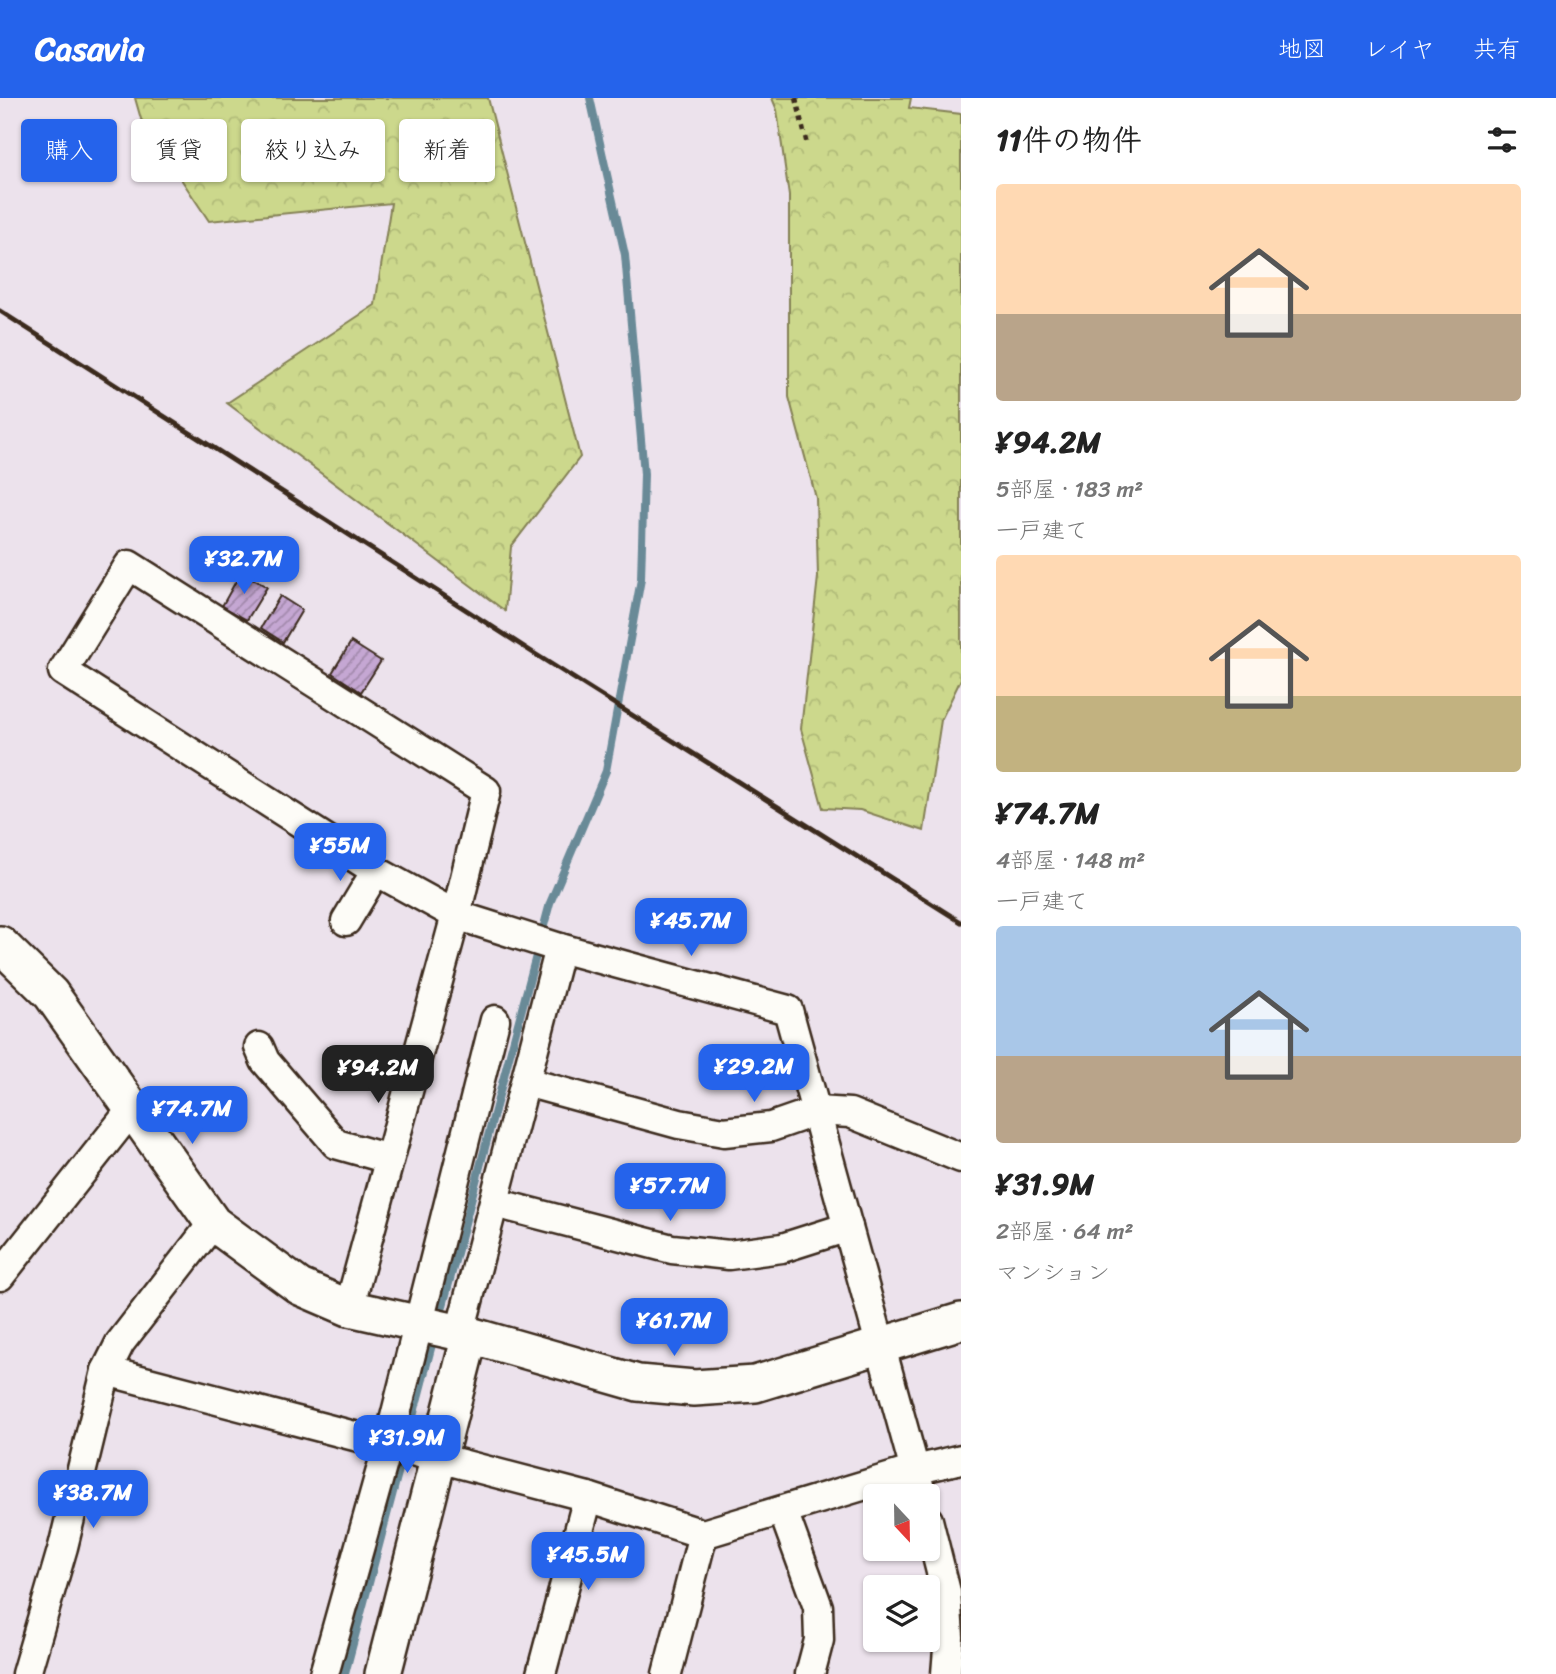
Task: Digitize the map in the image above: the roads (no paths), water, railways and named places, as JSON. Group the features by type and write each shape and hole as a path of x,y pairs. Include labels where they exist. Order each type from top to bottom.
{"street":[{"path":"349,1308 456,915 486,791 129,565 63,671 376,871 456,915 560,948 788,1010 918,1483"},
{"path":"346,921 376,871"},
{"path":"324,1674 388,1445 449,1330 495,1203 560,948"},
{"path":"3,951 51,994 213,1223 300,1287 349,1308 449,1330 638,1383 694,1388 755,1384 961,1321"},
{"path":"383,1674 439,1458 449,1330 495,1020"},
{"path":"259,1047 265,1061 336,1144 389,1159"},
{"path":"526,1082 679,1124 724,1132 771,1127 817,1111 850,1113 961,1158"},
{"path":"0,1276 132,1109"},
{"path":"495,1203 672,1249 729,1255 782,1248 848,1227"},
{"path":"26,1674 63,1547 106,1371 120,1343 213,1223"},
{"path":"106,1371 588,1497 703,1534 783,1511 918,1483 961,1459"},
{"path":"541,1674 588,1497"},
{"path":"783,1511 818,1607 819,1640 810,1674"},
{"path":"667,1674 703,1534"},
{"path":"938,1561 946,1591 949,1637 946,1674"}],"waterway":[{"path":"439,1321 550,903 606,771 641,579 644,474 625,255 590,98"},
{"path":"345,1674 434,1337"}],"railway":[{"path":"0,311 535,654 961,922"}]}
